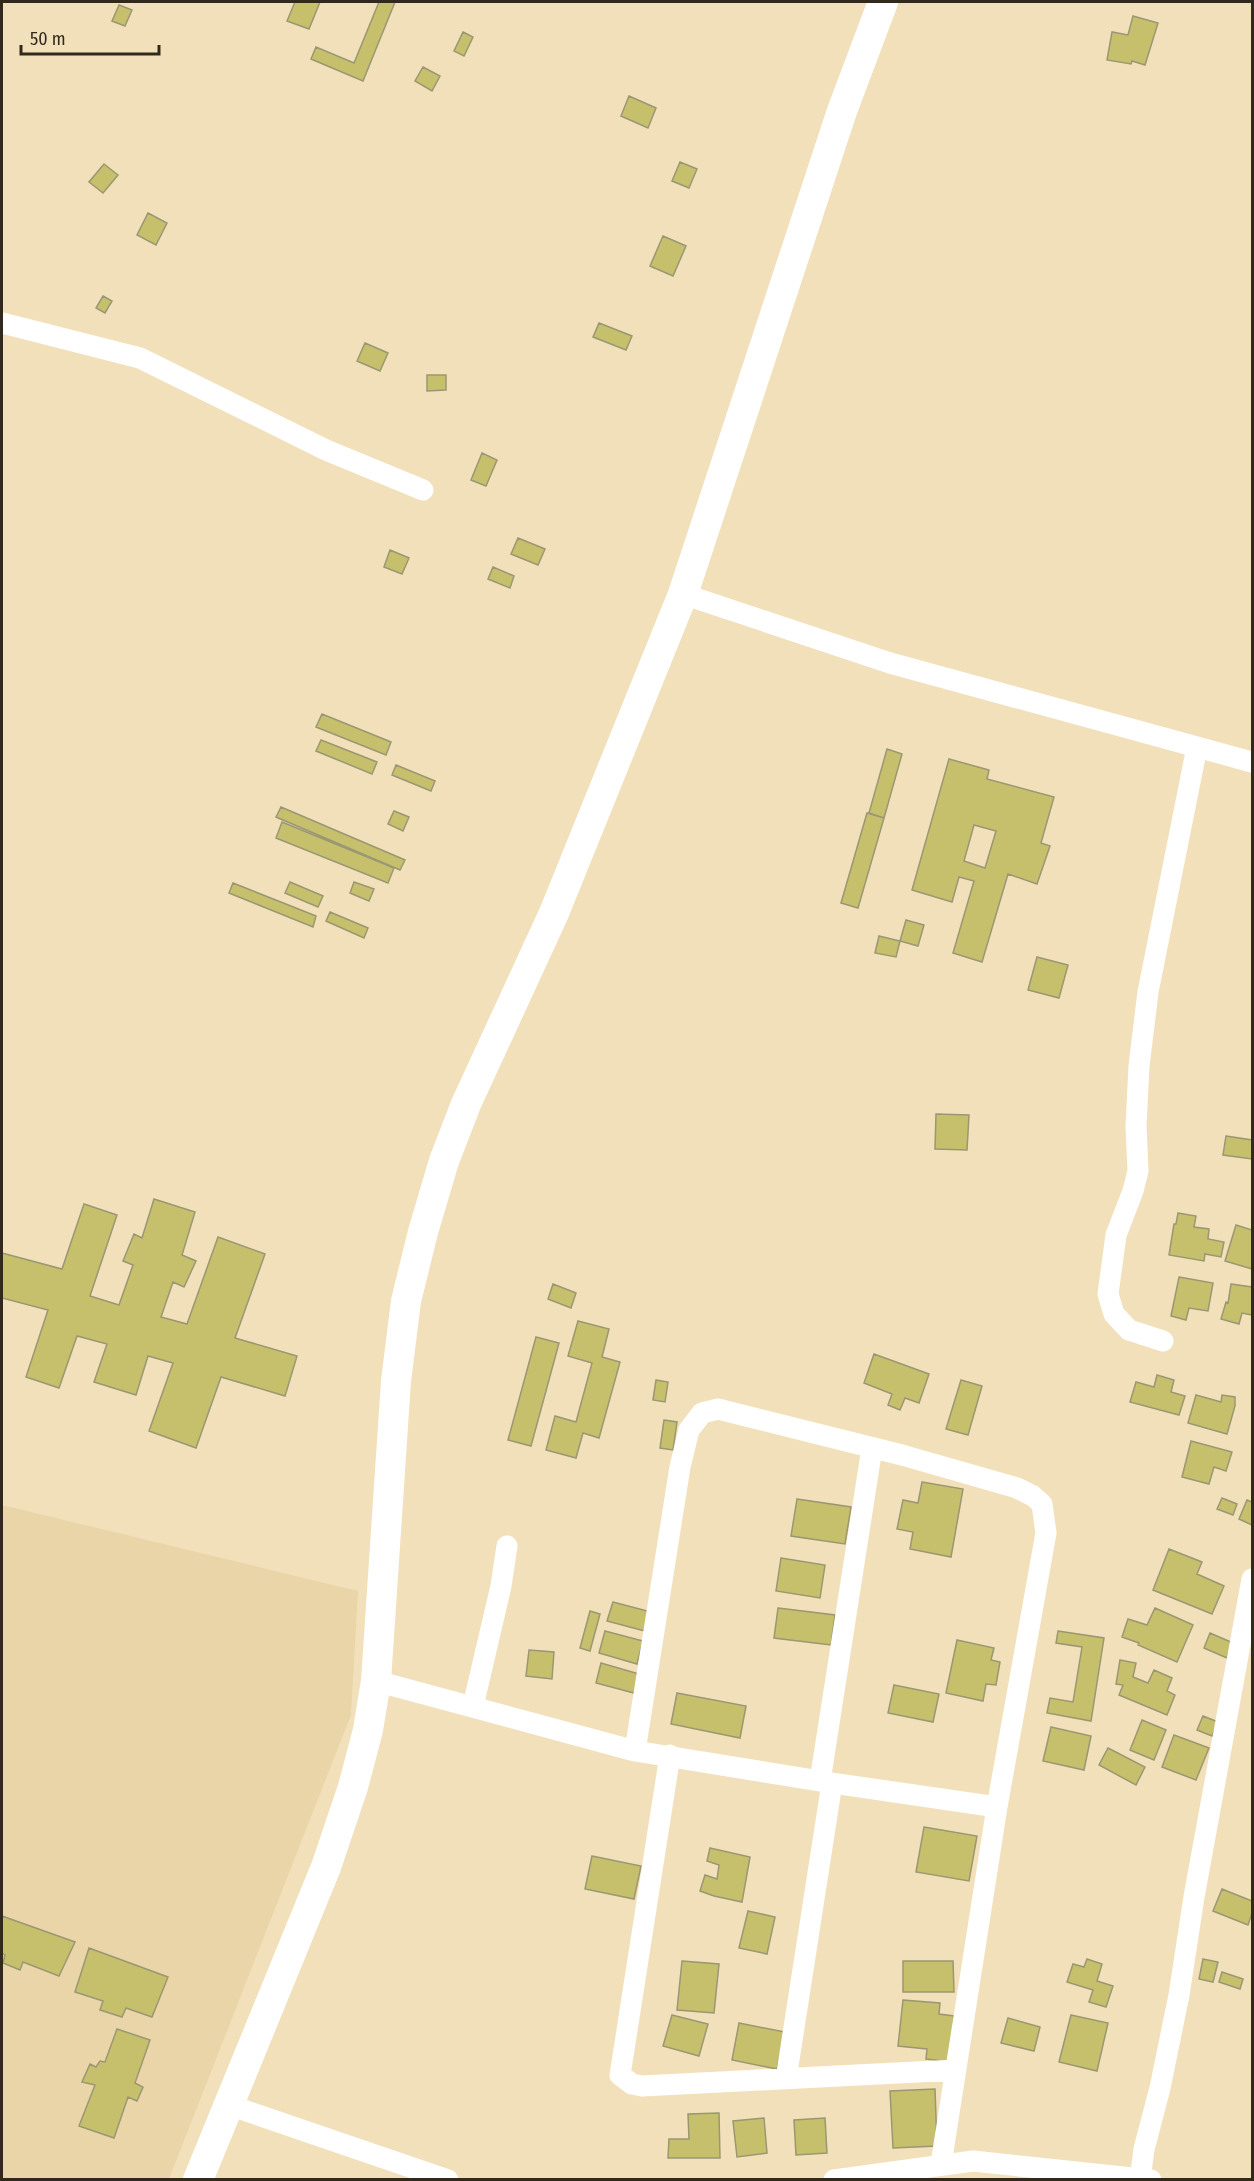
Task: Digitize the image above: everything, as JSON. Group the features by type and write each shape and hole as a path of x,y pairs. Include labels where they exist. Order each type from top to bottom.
{"main road":[{"path":"198,2180 326,1867 353,1787 368,1730 376,1681 396,1381 406,1301 444,1161 466,1104 554,913 683,594 842,111 883,2"}],"street":[{"path":"2,323 140,358 326,450 423,490"},
{"path":"683,594 890,663 1252,762"},
{"path":"1163,1341 1129,1330 1114,1314 1108,1294 1116,1235 1138,1171 1136,1126 1139,1066 1148,993 1197,747"},
{"path":"635,1751 680,1467 689,1431 702,1413 718,1409 872,1448 1017,1488 1033,1496 1042,1504 1046,1533 997,1807 941,2164"},
{"path":"786,2079 872,1448"},
{"path":"473,1706 501,1586 507,1546"},
{"path":"834,2180 973,2161 1144,2179 1144,2149 1160,2088 1179,1995 1200,1863 1252,1579"},
{"path":"376,1681 635,1751 997,1807"},
{"path":"670,1755 620,2075 632,2084 642,2086 956,2070"},
{"path":"229,2105 448,2180"}],"shaded area":[{"path":"2,1505 358,1591 351,1715 169,2179 2,2180"}],"building":[{"path":"295,2 320,2 309,29 287,21"},
{"path":"379,2 395,2 363,81 311,59 316,47 354,63"},
{"path":"119,5 132,10 125,26 112,21"},
{"path":"1133,16 1158,23 1145,65 1132,61 1131,64 1107,60 1112,32 1128,35"},
{"path":"463,32 473,37 464,56 454,51"},
{"path":"423,67 440,76 432,91 415,81"},
{"path":"629,96 656,108 648,128 621,116"},
{"path":"680,162 697,169 689,188 672,181"},
{"path":"104,164 118,175 103,193 89,182"},
{"path":"148,213 167,223 156,245 137,235"},
{"path":"663,236 686,246 673,276 650,266"},
{"path":"103,296 112,301 105,313 96,308"},
{"path":"599,323 632,336 626,350 593,337"},
{"path":"365,343 388,353 380,371 357,361"},
{"path":"427,375 446,375 446,390 427,391"},
{"path":"482,453 497,460 486,486 471,480"},
{"path":"518,538 545,549 538,565 511,554"},
{"path":"390,550 409,558 402,574 384,567"},
{"path":"493,567 514,576 510,588 488,579"},
{"path":"322,714 391,742 386,755 316,727"},
{"path":"321,740 377,762 372,774 316,751"},
{"path":"887,749 902,754 884,818 869,813"},
{"path":"949,759 989,770 987,779 1054,797 1041,843 1050,846 1037,884 1008,874 982,962 953,953 974,881 959,877 952,902 912,890","holes":["974,825 996,831 985,868 964,861"]},
{"path":"396,765 435,781 431,791 392,775"},
{"path":"281,807 405,860 400,870 276,817"},
{"path":"394,811 409,817 403,831 388,824"},
{"path":"867,813 884,818 858,908 841,903"},
{"path":"282,822 394,868 388,883 276,838"},
{"path":"290,882 323,896 318,907 285,893"},
{"path":"354,882 374,889 369,901 350,893"},
{"path":"233,883 316,916 313,927 229,893"},
{"path":"330,912 368,928 364,938 326,921"},
{"path":"906,920 924,925 918,946 900,941"},
{"path":"879,936 900,941 896,957 875,953"},
{"path":"1037,957 1068,965 1059,998 1028,990"},
{"path":"936,1114 969,1115 967,1150 935,1149"},
{"path":"1226,1136 1252,1140 1252,1159 1223,1155"},
{"path":"154,1199 195,1212 182,1255 196,1261 184,1287 173,1282 161,1317 187,1324 218,1237 265,1254 235,1338 297,1356 285,1396 221,1377 196,1448 149,1431 173,1363 148,1356 136,1395 94,1382 107,1344 77,1336 59,1388 26,1377 48,1310 2,1298 2,1253 62,1269 84,1204 117,1215 90,1296 119,1305 133,1265 123,1261 134,1234 142,1238"},
{"path":"1178,1213 1196,1216 1194,1227 1209,1229 1208,1239 1224,1242 1221,1257 1205,1254 1204,1261 1169,1255"},
{"path":"1236,1225 1252,1230 1252,1269 1225,1261"},
{"path":"1179,1277 1213,1283 1208,1311 1189,1308 1186,1320 1171,1316"},
{"path":"553,1284 576,1293 571,1308 548,1299"},
{"path":"1231,1284 1252,1287 1252,1315 1242,1313 1239,1324 1221,1319 1226,1302 1228,1303"},
{"path":"578,1321 609,1329 602,1357 620,1362 599,1438 583,1433 576,1458 546,1450 555,1416 576,1422 592,1363 568,1356"},
{"path":"536,1337 559,1343 531,1446 508,1440"},
{"path":"874,1354 929,1374 919,1403 905,1398 900,1410 888,1405 892,1394 864,1383"},
{"path":"1157,1375 1174,1380 1171,1392 1185,1396 1179,1415 1130,1402 1136,1382 1154,1387"},
{"path":"656,1380 668,1382 665,1402 653,1400"},
{"path":"961,1380 982,1386 968,1435 946,1429"},
{"path":"1196,1395 1221,1402 1222,1395 1235,1397 1235,1406 1227,1434 1188,1423"},
{"path":"664,1420 677,1422 673,1450 660,1448"},
{"path":"1191,1441 1232,1452 1226,1471 1214,1467 1209,1484 1182,1477"},
{"path":"922,1482 963,1489 951,1557 910,1549 913,1532 897,1529 903,1500 918,1503"},
{"path":"1222,1498 1237,1504 1233,1515 1217,1509"},
{"path":"797,1499 851,1507 845,1544 791,1536"},
{"path":"1247,1500 1252,1502 1252,1525 1239,1519"},
{"path":"1169,1549 1202,1562 1197,1574 1224,1586 1212,1614 1153,1590"},
{"path":"781,1558 825,1565 820,1598 776,1591"},
{"path":"613,1602 651,1612 645,1631 607,1621"},
{"path":"778,1608 835,1615 831,1645 774,1638"},
{"path":"1155,1608 1193,1625 1177,1662 1122,1637 1128,1619 1147,1625"},
{"path":"590,1611 600,1614 590,1651 580,1648"},
{"path":"605,1631 643,1641 637,1664 599,1653"},
{"path":"1058,1631 1104,1638 1091,1721 1047,1713 1050,1698 1073,1702 1082,1647 1056,1643"},
{"path":"1210,1633 1233,1643 1227,1658 1204,1648"},
{"path":"957,1640 994,1648 991,1660 1000,1662 996,1685 986,1684 983,1701 946,1693"},
{"path":"529,1650 554,1652 552,1679 526,1676"},
{"path":"1120,1660 1136,1663 1133,1677 1148,1683 1154,1670 1172,1678 1167,1691 1175,1695 1167,1715 1119,1695 1123,1685 1116,1684"},
{"path":"601,1663 639,1674 634,1693 596,1683"},
{"path":"894,1685 939,1694 933,1722 888,1713"},
{"path":"677,1693 746,1706 740,1738 671,1724"},
{"path":"1203,1716 1218,1722 1212,1736 1197,1730"},
{"path":"1142,1720 1166,1730 1154,1760 1130,1750"},
{"path":"1051,1727 1091,1736 1084,1770 1043,1761"},
{"path":"1174,1735 1209,1748 1196,1780 1162,1767"},
{"path":"1108,1748 1145,1767 1136,1785 1099,1765"},
{"path":"924,1827 977,1836 969,1881 916,1872"},
{"path":"710,1848 750,1857 742,1902 700,1891 705,1875 717,1879 719,1865 707,1861"},
{"path":"592,1856 641,1866 634,1899 585,1889"},
{"path":"1222,1889 1252,1901 1252,1913 1248,1925 1213,1911"},
{"path":"748,1911 775,1917 767,1954 739,1948"},
{"path":"2,1916 75,1942 59,1976 23,1962 20,1970 3,1963 5,1955 2,1953"},
{"path":"89,1948 168,1977 152,2017 126,2008 122,2017 100,2010 103,2001 75,1992"},
{"path":"1087,1959 1102,1964 1097,1981 1113,1986 1106,2007 1089,2002 1093,1990 1067,1982 1073,1964 1084,1967"},
{"path":"1203,1959 1218,1962 1213,1982 1199,1979"},
{"path":"682,1961 719,1964 714,2013 677,2010"},
{"path":"903,1961 953,1961 954,1992 903,1992"},
{"path":"1222,1972 1243,1979 1240,1989 1219,1982"},
{"path":"903,2000 940,2003 939,2014 954,2016 950,2062 926,2059 927,2049 898,2046"},
{"path":"672,2015 708,2024 699,2056 663,2046"},
{"path":"1071,2015 1108,2023 1097,2071 1059,2062"},
{"path":"1008,2018 1040,2027 1034,2051 1001,2043"},
{"path":"739,2023 785,2032 777,2069 732,2060"},
{"path":"117,2029 150,2040 135,2083 143,2087 137,2101 128,2097 114,2138 79,2126 95,2085 82,2082 90,2064 96,2067 100,2061 105,2062"},
{"path":"935,2089 937,2146 893,2148 890,2091"},
{"path":"719,2113 720,2158 668,2158 669,2139 689,2139 688,2114"},
{"path":"764,2118 767,2153 737,2157 733,2121"},
{"path":"825,2118 827,2153 796,2155 794,2120"}]}
